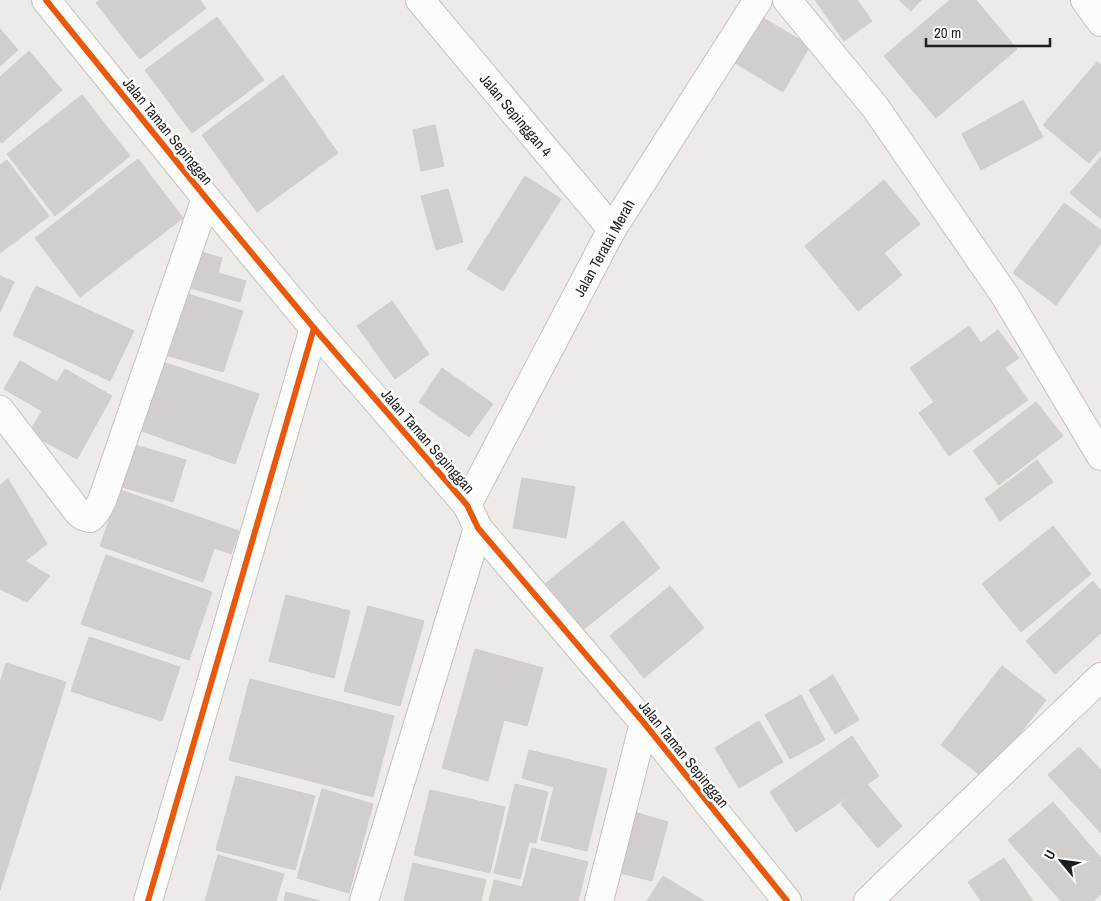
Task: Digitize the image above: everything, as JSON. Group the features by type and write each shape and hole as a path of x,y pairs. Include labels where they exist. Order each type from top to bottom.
{"street":[{"name":"Jalan Taman Sepinggan","path":"46,0 206,198 644,723 787,901"},
{"name":"Jalan Sepinggan 4","path":"420,0 612,229"},
{"name":"Jalan Teratai Merah","path":"364,901 472,516 612,229 758,0"},
{"path":"787,0 875,107 1006,297 1101,456"},
{"path":"1085,0 1101,22"},
{"path":"0,410 78,512 90,518 95,514 101,505 206,198"},
{"path":"148,901 314,328"},
{"path":"868,901 1101,677"},
{"path":"600,901 644,723"}],"building":[{"path":"100,0 200,0 206,8 140,59 96,3"},
{"path":"815,0 857,0 872,21 844,41"},
{"path":"899,0 921,0 911,11"},
{"path":"950,0 976,0 1017,49 936,118 884,56"},
{"path":"760,16 810,46 783,92 732,61"},
{"path":"217,17 264,80 192,133 145,70"},
{"path":"0,29 18,50 0,66"},
{"path":"29,51 62,90 2,143 0,141 0,77"},
{"path":"1097,62 1101,65 1101,149 1089,163 1043,125"},
{"path":"283,75 338,153 257,212 202,135"},
{"path":"82,95 130,156 55,216 7,154"},
{"path":"1023,100 1043,137 981,170 962,134"},
{"path":"435,125 444,166 421,171 413,130"},
{"path":"1101,157 1101,219 1070,193"},
{"path":"138,159 183,218 80,297 35,238"},
{"path":"7,160 49,216 0,253 0,165"},
{"path":"525,176 561,199 503,291 467,269"},
{"path":"884,180 920,224 884,253 902,275 858,311 805,246"},
{"path":"448,189 463,242 436,250 421,196"},
{"path":"1064,203 1101,230 1101,243 1056,305 1013,273"},
{"path":"197,251 222,258 218,273 246,281 240,302 187,287"},
{"path":"0,276 14,282 0,312"},
{"path":"36,286 134,331 110,381 13,335"},
{"path":"185,293 243,311 223,372 166,355"},
{"path":"392,301 429,354 395,379 357,326"},
{"path":"969,326 981,343 998,330 1019,358 1005,368 1028,400 949,456 919,413 934,402 910,368"},
{"path":"20,361 57,382 65,369 112,396 77,459 29,433 42,411 4,389"},
{"path":"163,362 259,394 235,464 139,430"},
{"path":"442,368 493,404 469,437 419,402"},
{"path":"1036,402 1063,436 999,485 973,451"},
{"path":"135,445 186,460 173,502 122,487"},
{"path":"1037,460 1053,482 1000,521 985,499"},
{"path":"522,478 575,487 566,538 513,528"},
{"path":"8,479 47,544 25,561 50,576 27,602 0,589 0,485"},
{"path":"120,490 239,531 231,554 214,548 203,582 100,546"},
{"path":"623,521 660,568 584,629 546,583"},
{"path":"1053,526 1091,574 1021,632 982,584"},
{"path":"106,555 212,592 189,660 81,624"},
{"path":"1093,581 1101,591 1101,633 1055,674 1026,641"},
{"path":"670,586 704,628 644,678 610,636"},
{"path":"286,595 350,611 334,678 269,661"},
{"path":"368,606 424,621 400,706 344,691"},
{"path":"89,637 180,667 162,721 71,691"},
{"path":"475,649 543,668 527,726 504,720 488,781 442,768"},
{"path":"6,663 66,682 0,890 0,683"},
{"path":"1002,666 1046,700 985,779 941,745"},
{"path":"833,675 859,720 835,734 809,690"},
{"path":"250,679 394,716 373,797 229,760"},
{"path":"801,695 825,740 790,759 765,715"},
{"path":"759,721 783,762 739,788 715,748"},
{"path":"852,736 879,776 796,832 770,792"},
{"path":"1079,747 1101,770 1101,833 1048,775"},
{"path":"529,750 607,769 587,851 541,840 554,787 522,778"},
{"path":"236,776 315,796 295,870 216,850"},
{"path":"866,783 902,826 878,848 841,804"},
{"path":"515,784 548,792 536,843 529,842 520,879 494,873"},
{"path":"322,789 373,804 349,893 297,878"},
{"path":"430,790 505,807 490,873 414,855"},
{"path":"1053,802 1101,858 1101,894 1093,901 1061,901 1008,840"},
{"path":"634,812 668,822 652,881 616,872"},
{"path":"532,848 588,862 578,901 489,901 494,880 522,887"},
{"path":"218,855 284,874 276,901 205,901"},
{"path":"1004,858 1033,901 981,901 968,882"},
{"path":"413,863 486,880 481,901 404,901"},
{"path":"663,876 704,901 647,901"},
{"path":"286,892 320,901 284,901"}],"cycle path":[{"path":"46,0 314,328 467,505 478,528 644,723 787,901"},
{"path":"148,901 314,328"}]}
